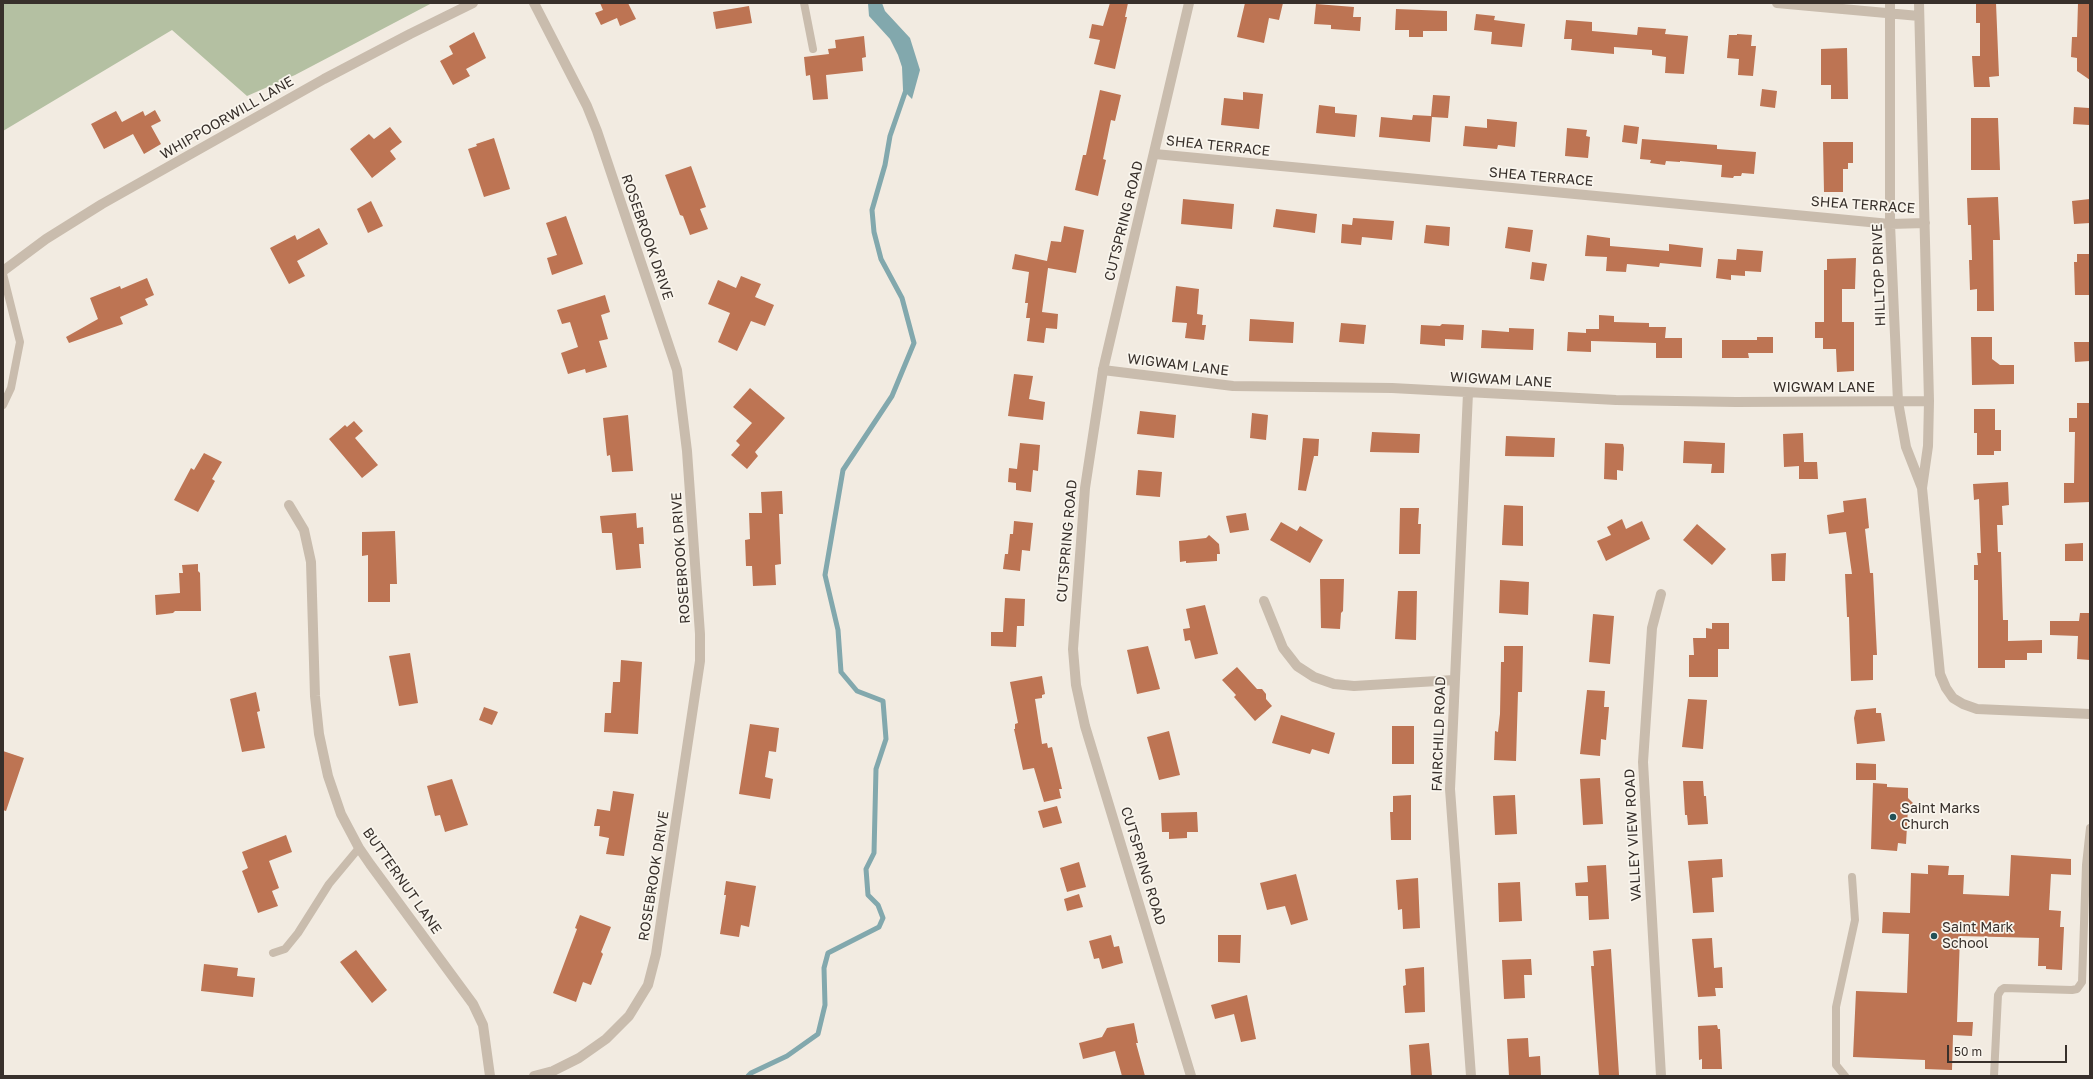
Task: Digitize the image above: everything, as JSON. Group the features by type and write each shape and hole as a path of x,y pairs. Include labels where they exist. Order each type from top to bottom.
{"street":[{"name":"WHIPPOORWILL LANE","path":"3,271 46,239 102,204 324,79 473,3"},
{"name":"ROSEBROOK DRIVE","path":"534,3 587,106 597,131 677,370 687,451 700,634 700,661 697,687 656,954 648,985 629,1016 606,1039 579,1058 553,1071 534,1076"},
{"name":"CUTSPRING ROAD","path":"1189,3 1155,154 1103,370 1085,488 1073,649 1076,685 1085,726 1191,1076"},
{"path":"1777,3 1919,16"},
{"name":"HILLTOP DRIVE","path":"1890,3 1890,224 1898,402"},
{"path":"1919,3 1929,401 1928,446 1922,488 1940,674 1946,688 1958,701 1977,709 2090,714"},
{"name":"SHEA TERRACE","path":"1155,154 1890,224 1925,223"},
{"name":"WIGWAM LANE","path":"1103,370 1233,386 1368,387 1638,400 1929,401"},
{"name":"FAIRCHILD ROAD","path":"1468,393 1450,789 1471,1076"},
{"path":"1898,402 1906,447 1922,488"},
{"name":"BUTTERNUT LANE","path":"289,505 304,530 311,562 315,696 319,734 328,776 341,814 359,848 473,1004 483,1026 490,1076"},
{"name":"VALLEY VIEW ROAD","path":"1661,594 1652,628 1643,762 1661,1076"},
{"path":"1264,601 1283,648 1297,666 1314,677 1334,684 1354,686 1454,680"}],"lane":[{"path":"804,3 813,49"},
{"path":"3,274 20,342 11,388 3,404"},
{"path":"1994,1076 1998,995 2001,990 2004,988 2072,990 2077,989 2082,982 2090,828"},
{"path":"273,953 285,949 298,933 329,884 359,848"},
{"path":"1845,1076 1836,1064 1836,1007 1855,920 1852,877"}],"green space":[{"path":"3,3 432,3 295,75 247,96 172,30 3,131"}],"water":[{"path":"868,3 882,3 885,11 910,38 920,70 912,99 903,90 902,67 898,55 890,39 869,16"}],"building":[{"path":"600,3 628,3 636,19 620,26 617,18 601,25 595,13 603,10"},
{"path":"1110,3 1128,3 1125,17 1127,17 1115,69 1094,64 1100,40 1089,38 1092,24 1103,26"},
{"path":"1245,3 1283,3 1279,20 1269,18 1264,43 1237,37"},
{"path":"1976,3 1996,3 1999,76 1989,77 1990,87 1974,87 1972,56 1980,56 1980,23 1976,23"},
{"path":"2078,3 2090,3 2090,80 2077,71 2077,58 2071,57 2072,37 2077,37"},
{"path":"1316,4 1354,7 1353,17 1361,17 1360,31 1331,29 1331,25 1314,24"},
{"path":"749,6 752,23 716,29 713,12"},
{"path":"1396,9 1447,11 1447,31 1423,31 1423,37 1409,37 1409,30 1395,30"},
{"path":"1476,14 1495,16 1494,20 1525,24 1522,47 1491,44 1492,32 1474,30"},
{"path":"1566,20 1592,22 1592,31 1637,35 1638,27 1666,29 1665,34 1688,36 1684,74 1665,73 1666,57 1652,55 1652,50 1614,47 1614,54 1571,50 1572,39 1564,39"},
{"path":"474,32 486,58 466,69 470,76 453,85 440,61 453,54 449,46"},
{"path":"1729,35 1752,35 1751,46 1756,46 1753,76 1738,75 1739,59 1727,58"},
{"path":"864,36 866,57 862,58 863,71 826,75 828,99 813,100 810,75 806,76 804,57 829,54 828,49 836,48 835,40"},
{"path":"1847,48 1848,99 1831,99 1831,85 1821,85 1821,49"},
{"path":"1762,89 1777,91 1775,108 1760,106"},
{"path":"1100,90 1121,95 1115,121 1111,120 1103,159 1106,160 1098,196 1075,190 1083,155 1086,155"},
{"path":"1243,92 1263,94 1259,129 1221,125 1224,98 1243,100"},
{"path":"1433,95 1450,96 1448,118 1432,117 1430,142 1379,137 1381,117 1412,120 1413,115 1431,116"},
{"path":"1319,105 1335,107 1335,113 1357,115 1355,137 1316,133"},
{"path":"2074,107 2089,108 2089,125 2073,124"},
{"path":"155,110 161,121 151,126 161,144 144,154 133,134 104,149 91,124 116,111 122,122 143,111 145,116"},
{"path":"1971,118 1998,118 2000,170 1971,170"},
{"path":"1487,119 1517,122 1515,147 1498,145 1497,149 1463,146 1465,126 1487,128"},
{"path":"1624,125 1639,127 1637,144 1622,142"},
{"path":"390,127 402,142 390,151 396,159 372,178 350,149 369,134 374,139"},
{"path":"1567,128 1587,130 1586,136 1590,137 1588,158 1565,156"},
{"path":"494,138 510,189 484,197 468,149 477,146 476,144"},
{"path":"1642,139 1717,145 1717,149 1756,152 1754,174 1742,173 1741,176 1734,176 1733,178 1721,177 1722,165 1680,161 1666,161 1665,165 1650,163 1651,160 1640,159"},
{"path":"1823,142 1853,142 1853,163 1848,163 1848,169 1843,169 1843,192 1824,192"},
{"path":"691,166 706,207 700,209 708,229 690,235 683,216 680,215 665,175"},
{"path":"1998,197 2000,240 1993,240 1994,311 1977,311 1977,289 1970,290 1969,260 1972,260 1971,225 1968,225 1967,198"},
{"path":"1183,199 1234,204 1232,229 1181,224"},
{"path":"2090,199 2090,223 2074,224 2072,201"},
{"path":"371,201 383,226 368,233 357,209"},
{"path":"1276,209 1317,214 1315,233 1273,227"},
{"path":"566,216 583,264 552,275 547,258 557,255 546,223"},
{"path":"1353,218 1394,221 1392,240 1362,237 1361,245 1341,243 1342,224 1352,225"},
{"path":"1426,225 1450,227 1449,246 1424,243"},
{"path":"1064,226 1084,230 1076,273 1048,268 1042,312 1058,314 1057,329 1046,328 1044,343 1027,341 1030,318 1026,318 1028,303 1025,303 1029,272 1012,269 1015,254 1047,261 1051,241 1061,242"},
{"path":"1508,227 1533,230 1530,252 1505,248"},
{"path":"319,228 328,244 297,261 305,276 289,284 270,248 295,235 297,240"},
{"path":"1587,235 1610,238 1610,246 1669,251 1669,244 1703,248 1701,267 1660,263 1659,267 1627,264 1626,272 1606,271 1607,257 1585,256"},
{"path":"1737,249 1763,251 1761,272 1745,271 1745,276 1731,275 1731,280 1716,278 1718,259 1736,260"},
{"path":"2077,254 2090,254 2090,295 2075,295 2074,262 2077,262"},
{"path":"1856,258 1855,289 1842,289 1842,322 1854,322 1854,371 1837,372 1836,349 1823,349 1823,338 1815,338 1815,322 1824,322 1824,270 1827,270 1827,259"},
{"path":"1532,262 1547,264 1544,281 1530,279"},
{"path":"741,276 761,284 755,297 774,305 765,326 751,321 737,351 718,342 730,313 708,304 718,280 736,288"},
{"path":"147,278 154,295 145,299 148,305 120,317 123,324 69,343 66,337 98,319 90,298 120,286 121,289"},
{"path":"1176,286 1199,289 1197,314 1203,315 1202,325 1206,325 1204,340 1185,338 1187,323 1172,322"},
{"path":"605,295 610,312 601,315 608,339 599,341 607,367 586,373 585,369 568,374 561,353 578,347 570,322 562,324 557,310"},
{"path":"1599,315 1614,316 1614,322 1649,323 1649,327 1666,327 1665,338 1682,338 1682,358 1656,358 1656,343 1591,341 1591,352 1567,351 1568,332 1586,333 1586,329 1599,329"},
{"path":"1250,319 1294,322 1293,343 1249,341"},
{"path":"1341,323 1366,325 1364,344 1339,342"},
{"path":"1442,324 1464,325 1463,340 1445,339 1445,346 1420,344 1421,325 1440,326"},
{"path":"1509,328 1534,329 1533,350 1481,348 1482,330 1509,332"},
{"path":"1757,337 1773,337 1773,353 1748,353 1749,358 1722,358 1722,340 1757,340"},
{"path":"1971,337 1992,337 1992,359 2000,365 2014,365 2014,384 1972,385"},
{"path":"2074,342 2090,342 2090,361 2075,362"},
{"path":"1014,374 1033,376 1029,399 1045,402 1043,420 1008,416"},
{"path":"750,388 785,418 755,452 758,456 747,469 731,455 740,445 736,441 752,423 733,407"},
{"path":"2077,403 2090,403 2090,502 2064,503 2064,483 2074,483 2075,432 2069,432 2069,418 2077,418"},
{"path":"1974,409 1995,409 1995,430 2001,430 2001,451 1994,451 1994,455 1977,455 1977,433 1974,433"},
{"path":"1140,411 1176,415 1174,438 1137,434"},
{"path":"1252,413 1268,415 1266,440 1250,438"},
{"path":"628,415 633,471 612,472 610,455 607,456 603,418"},
{"path":"354,421 363,431 355,438 378,465 362,478 329,439 345,425 347,427"},
{"path":"1372,432 1420,434 1419,453 1370,452"},
{"path":"1803,433 1804,462 1817,462 1818,479 1799,479 1799,466 1784,467 1783,434"},
{"path":"1506,436 1555,438 1554,457 1505,456"},
{"path":"1303,438 1319,439 1318,456 1314,456 1306,491 1298,490"},
{"path":"1684,441 1725,443 1724,473 1711,473 1712,464 1683,463"},
{"path":"1020,443 1040,445 1038,471 1033,470 1031,492 1016,490 1016,483 1008,482 1009,468 1017,469"},
{"path":"1605,443 1623,444 1623,471 1617,470 1617,480 1604,479"},
{"path":"204,453 222,462 212,479 215,481 198,512 174,500 191,468 194,470"},
{"path":"1138,470 1162,472 1160,497 1136,495"},
{"path":"2008,482 2009,505 2002,506 2003,525 1997,525 1998,552 2001,552 2003,620 2008,620 2008,641 2042,640 2042,653 2027,653 2027,660 2005,660 2005,668 1978,668 1978,580 1974,580 1974,565 1978,565 1977,553 1981,553 1979,499 1974,500 1973,484"},
{"path":"782,491 783,514 779,514 781,564 775,565 776,585 753,586 752,566 746,566 745,540 750,539 749,513 762,513 761,492"},
{"path":"1866,498 1869,528 1865,529 1870,573 1873,573 1877,655 1873,655 1873,680 1851,681 1849,617 1847,617 1845,574 1852,574 1846,532 1829,534 1827,515 1844,512 1843,501"},
{"path":"1504,505 1523,506 1523,546 1502,545"},
{"path":"1400,508 1419,508 1418,524 1421,524 1420,554 1399,554"},
{"path":"636,513 637,528 643,527 644,544 639,544 641,568 616,570 612,533 602,533 600,516"},
{"path":"1246,513 1249,530 1230,533 1226,516"},
{"path":"1622,519 1626,529 1642,521 1650,539 1606,561 1597,541 1611,535 1607,527"},
{"path":"1014,521 1033,523 1030,551 1022,550 1020,571 1003,569 1005,554 1008,554 1010,534 1013,534"},
{"path":"1281,522 1297,531 1300,526 1323,540 1310,563 1270,540"},
{"path":"1697,524 1726,549 1712,565 1683,540"},
{"path":"395,531 397,584 390,584 390,602 368,602 368,555 362,556 362,532"},
{"path":"1209,535 1219,544 1220,554 1217,554 1217,561 1180,562 1179,541 1206,538"},
{"path":"2083,543 2083,561 2065,561 2065,544"},
{"path":"1786,553 1785,581 1772,581 1771,554"},
{"path":"198,564 198,571 200,573 201,611 175,611 173,613 156,615 155,595 180,593 179,573 183,573 182,565"},
{"path":"1320,579 1344,579 1343,611 1341,613 1340,629 1321,628"},
{"path":"1500,580 1529,582 1528,615 1499,613"},
{"path":"1398,591 1417,591 1416,640 1395,639"},
{"path":"1005,598 1025,599 1024,626 1017,626 1016,647 991,646 991,632 1003,632"},
{"path":"1205,605 1218,654 1195,659 1190,640 1185,641 1183,629 1190,628 1186,609"},
{"path":"2080,613 2090,613 2090,660 2077,659 2078,636 2050,635 2050,621 2079,621"},
{"path":"1593,614 1614,616 1610,664 1589,662"},
{"path":"1712,623 1729,623 1729,649 1718,649 1718,677 1689,677 1689,655 1694,655 1693,638 1706,638 1706,628 1712,629"},
{"path":"1148,646 1160,689 1137,694 1127,650"},
{"path":"1504,646 1523,646 1522,692 1518,692 1516,761 1494,760 1495,731 1498,732 1500,714 1501,662 1504,662"},
{"path":"410,653 418,703 399,706 389,656"},
{"path":"621,660 642,662 638,734 604,732 605,713 611,713 613,682 620,682"},
{"path":"1237,667 1257,689 1262,689 1266,694 1266,699 1272,706 1255,721 1234,697 1236,695 1222,680"},
{"path":"1042,676 1045,694 1042,695 1042,698 1035,699 1042,744 1047,743 1048,748 1052,747 1062,789 1059,789 1061,798 1044,802 1034,768 1023,770 1014,729 1015,724 1018,723 1010,682"},
{"path":"1587,690 1605,691 1604,707 1609,707 1606,740 1601,739 1600,756 1580,754"},
{"path":"256,692 260,711 257,712 265,748 242,752 230,699"},
{"path":"1688,699 1707,700 1703,749 1682,747"},
{"path":"484,707 498,712 492,725 479,720"},
{"path":"1876,708 1876,713 1881,713 1885,741 1857,744 1854,718 1856,710"},
{"path":"1281,715 1335,733 1329,754 1312,749 1310,754 1272,743"},
{"path":"750,724 779,728 776,752 769,751 765,777 773,779 770,799 739,794"},
{"path":"1392,726 1414,726 1414,764 1392,764"},
{"path":"1169,731 1180,775 1159,780 1147,737"},
{"path":"3,751 24,758 6,811 3,810"},
{"path":"1856,763 1876,764 1876,780 1856,780"},
{"path":"1600,778 1603,824 1583,825 1580,779"},
{"path":"452,779 468,825 445,832 440,815 435,816 427,786"},
{"path":"1683,781 1703,781 1704,796 1706,796 1708,824 1688,825 1687,815 1685,815"},
{"path":"1873,783 1887,784 1887,787 1908,788 1908,798 1913,803 1908,808 1906,844 1898,843 1897,851 1871,849"},
{"path":"613,791 634,794 624,856 606,854 609,838 599,836 600,826 594,826 597,809 610,811"},
{"path":"1411,795 1411,840 1391,840 1390,812 1393,812 1393,796"},
{"path":"1515,795 1517,834 1495,835 1493,796"},
{"path":"1057,806 1062,823 1043,828 1038,811"},
{"path":"1197,812 1198,832 1187,832 1187,838 1169,839 1169,832 1162,832 1161,813"},
{"path":"286,835 292,852 269,861 279,888 272,891 278,906 258,913 242,871 248,868 242,852"},
{"path":"2011,855 2071,859 2071,875 2051,874 2049,910 2061,911 2060,927 2064,927 2062,970 2046,969 2046,966 2038,966 2039,938 1960,936 1957,1022 1973,1022 1972,1036 1953,1035 1952,1070 1925,1069 1925,1060 1853,1057 1856,991 1907,993 1909,934 1882,933 1883,912 1910,913 1911,873 1928,874 1928,865 1949,866 1948,875 1964,875 1963,894 2009,896"},
{"path":"1722,859 1723,877 1712,878 1714,912 1693,913 1688,861"},
{"path":"1079,862 1086,887 1067,892 1060,868"},
{"path":"1606,865 1609,919 1589,920 1588,896 1576,896 1575,883 1588,882 1587,866"},
{"path":"1296,874 1308,920 1291,925 1285,906 1267,910 1260,883"},
{"path":"1418,878 1420,928 1403,929 1402,909 1398,910 1396,880"},
{"path":"726,881 756,886 749,927 741,925 739,937 720,934 726,895 724,895"},
{"path":"1520,882 1522,921 1499,922 1498,883"},
{"path":"1079,894 1083,907 1067,911 1064,899"},
{"path":"580,915 611,927 601,952 603,954 591,985 583,982 576,1002 553,993 577,929 575,928"},
{"path":"1111,935 1114,947 1119,946 1123,963 1102,969 1099,958 1094,959 1089,941"},
{"path":"1218,935 1241,935 1240,963 1218,962"},
{"path":"1712,938 1714,968 1722,967 1723,988 1715,988 1716,996 1698,997 1692,939"},
{"path":"1611,949 1619,1075 1599,1076 1591,966 1594,966 1593,951"},
{"path":"356,950 387,990 372,1003 340,962"},
{"path":"1531,959 1532,975 1524,975 1525,998 1504,999 1502,960"},
{"path":"204,964 238,968 237,976 255,978 253,997 201,991"},
{"path":"1424,967 1425,1012 1405,1013 1403,986 1406,985 1405,969"},
{"path":"1247,995 1256,1039 1241,1042 1234,1014 1215,1019 1211,1005"},
{"path":"1134,1023 1138,1043 1136,1043 1145,1076 1122,1076 1115,1051 1083,1059 1079,1043 1102,1037 1107,1028"},
{"path":"1717,1025 1718,1029 1720,1029 1722,1069 1702,1069 1702,1059 1699,1060 1698,1026"},
{"path":"1528,1038 1529,1057 1540,1056 1541,1076 1509,1076 1507,1039"},
{"path":"1429,1043 1432,1076 1411,1076 1409,1045"}],"waterway":[{"path":"748,1076 751,1073 787,1056 818,1034 825,1005 824,968 828,953 879,927 883,918 878,905 868,895 866,869 874,853 876,769 886,739 883,701 857,691 841,672 838,630 825,575 843,470 892,396 914,343 902,298 881,259 874,232 872,210 885,165 890,136 907,87"}],"place":[{"name":"Saint Marks Church","path":"1893,817"},
{"name":"Saint Mark School","path":"1934,936"}]}
